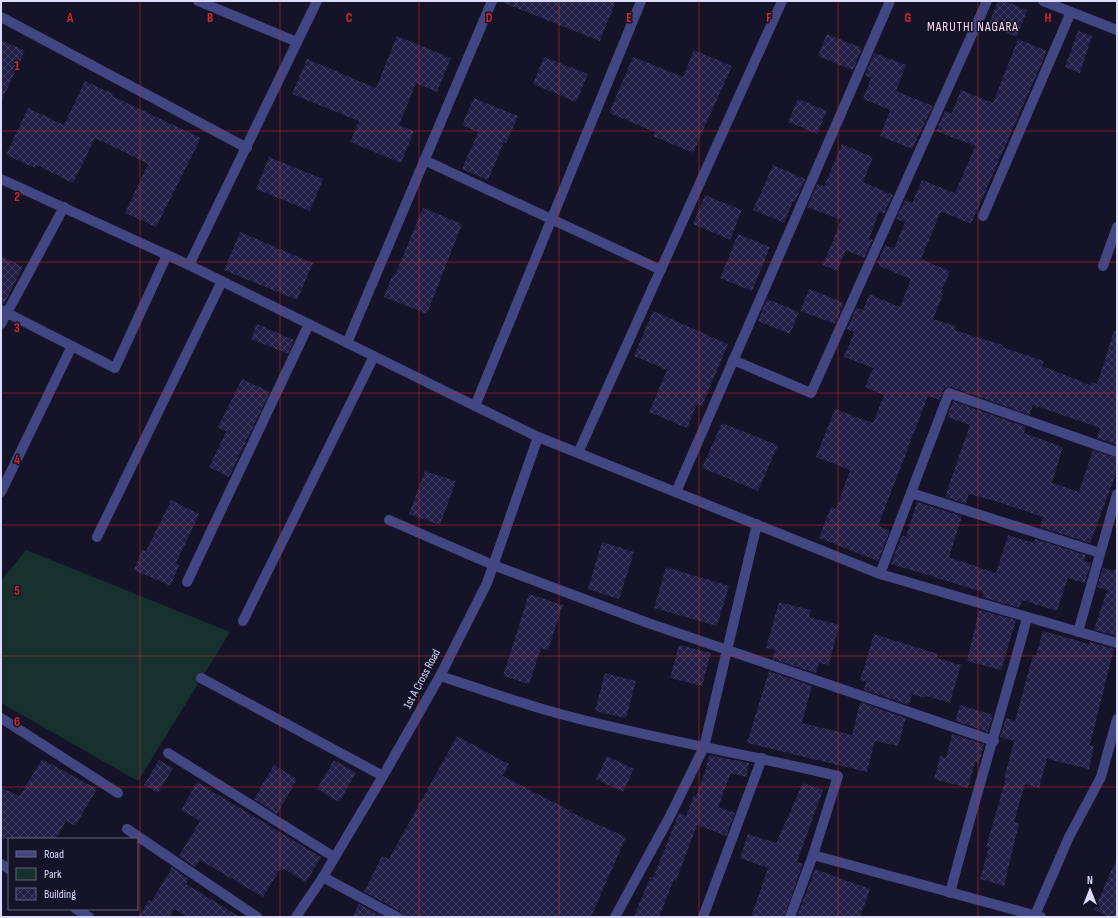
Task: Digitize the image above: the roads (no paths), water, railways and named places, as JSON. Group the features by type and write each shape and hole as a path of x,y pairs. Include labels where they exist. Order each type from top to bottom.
{"street":[{"path":"198,1 297,42"},
{"path":"189,265 317,1"},
{"path":"346,343 492,1"},
{"path":"475,406 642,1"},
{"path":"578,453 782,1"},
{"path":"676,492 890,1"},
{"path":"734,360 811,393 987,1"},
{"path":"1043,1 1117,30"},
{"path":"983,216 1071,12"},
{"path":"1,17 247,148"},
{"path":"424,160 552,218 661,270"},
{"path":"1,179 189,265 538,437 880,574 1117,643"},
{"path":"1,324 4,312 64,207"},
{"path":"1102,266 1117,227"},
{"path":"4,312 115,368 167,255"},
{"path":"97,537 222,281"},
{"path":"187,582 309,324"},
{"path":"1,492 72,346"},
{"path":"243,621 374,356"},
{"path":"880,574 949,393 1117,452"},
{"name":"1st A Cross Road","path":"296,917 323,877 383,776 440,676 487,583 538,437"},
{"path":"911,493 1100,553"},
{"path":"1078,632 1117,494"},
{"path":"388,520 493,565 648,623 726,648 994,741"},
{"path":"615,917 669,818 704,747 726,648 757,524"},
{"path":"950,893 972,809 994,741 1028,618"},
{"path":"440,676 564,715 838,776 813,855 790,917"},
{"path":"201,678 383,776"},
{"path":"1,718 118,793"},
{"path":"813,855 1038,916 1069,837 1101,777 1117,720"},
{"path":"168,753 334,857"},
{"path":"703,917 762,758"},
{"path":"127,829 257,917"},
{"path":"323,877 397,917"},
{"path":"78,910 89,917"}],"district":[{"name":"MARUTHI NAGARA","path":"973,27"}]}
